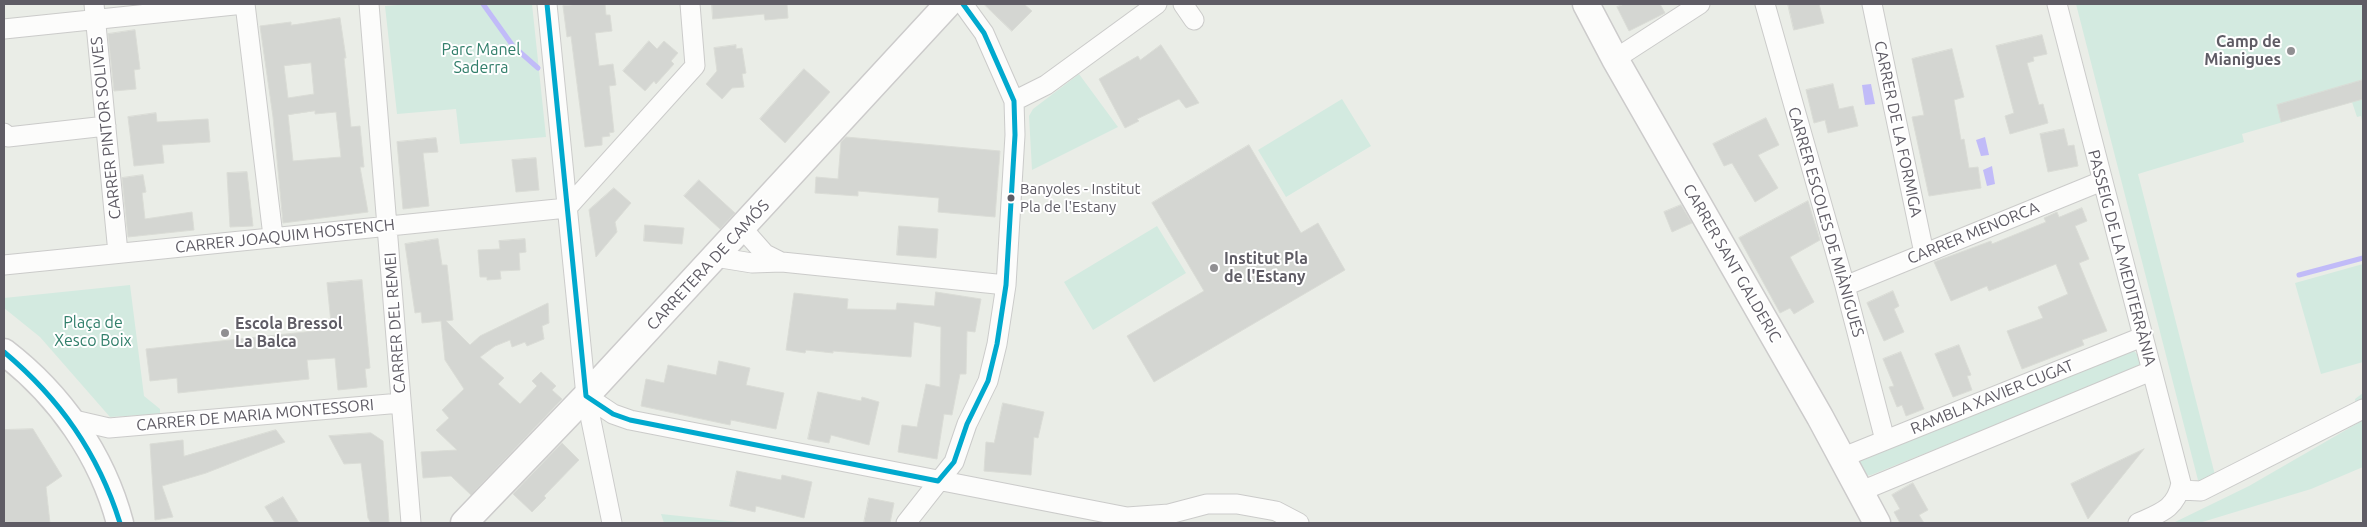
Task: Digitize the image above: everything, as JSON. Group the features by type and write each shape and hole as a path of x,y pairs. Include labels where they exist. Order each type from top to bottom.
{"street":[{"path":"4,29 94,12 245,4 274,236"},
{"name":"CARRER DEL REMEI","path":"369,4 410,523"},
{"path":"548,4 586,396 612,523"},
{"path":"567,208 695,66 690,4"},
{"name":"CARRETERA DE CAMÓS","path":"464,523 586,396 948,4"},
{"path":"906,523 954,462 967,424 988,381 997,344 1006,285 1015,136 1014,101 984,33 963,4"},
{"path":"1014,101 1046,85 1157,4"},
{"path":"1183,4 1194,20"},
{"name":"CARRER SANT GALDERIC","path":"1586,4 1615,59 1820,417 1877,523"},
{"path":"1615,59 1700,4"},
{"name":"CARRER ESCOLES DE MIÀNIGUES","path":"1765,4 1845,286 1885,440"},
{"name":"CARRER DE LA FORMIGA","path":"1872,4 1924,253"},
{"name":"PASSEIG DE LA MEDITERRÀNIA","path":"2057,4 2181,484 2180,490"},
{"name":"CARRER PINTOR SOLIVES","path":"94,12 118,253"},
{"path":"4,133 8,137 106,126"},
{"name":"CARRER MENORCA","path":"1845,286 2102,181"},
{"name":"CARRER JOAQUIM HOSTENCH","path":"4,265 274,236 567,208"},
{"path":"742,228 764,254 782,262"},
{"path":"715,257 752,263 782,262 1006,285"},
{"name":"RAMBLA XAVIER CUGAT","path":"1841,458 2142,337"},
{"path":"4,352 38,381 70,419 93,456 115,506 120,523"},
{"path":"1860,492 2151,371"},
{"path":"586,396 613,414 630,420 1128,517 1169,514 1207,504 1237,504 1276,511 1299,523"},
{"name":"CARRER DE MARIA MONTESSORI","path":"70,419 109,428 400,403"},
{"path":"2138,523 2168,508 2179,496 2180,490 2201,491 2363,409"},
{"path":"93,456 109,428"}],"green space":[{"name":"Parc Manel Saderra","path":"410,4 532,4 546,137 460,144 456,109 397,114 385,6"},
{"path":"2076,4 2363,4 2363,126 2361,116 2357,117 2352,102 2242,134 2244,142 2138,174 2215,475 2199,484"},
{"path":"1079,74 1118,127 1032,170 1029,116 1033,109"},
{"path":"1342,99 1371,146 1286,197 1258,150"},
{"path":"1157,226 1186,273 1093,330 1064,282"},
{"path":"2363,264 2363,362 2321,374 2295,283"},
{"name":"Plaça de Xesco Boix","path":"130,285 144,396 160,409 160,414 110,417 40,337 4,308 4,298"},
{"path":"2133,350 2140,357 2140,363 2136,369 1871,475 1864,476 1856,459"},
{"path":"2363,393 2363,467 2311,489 2199,523 2173,523 2249,486 2358,423 2355,399"},
{"path":"661,514 747,523 664,523"}],"shaded area":[{"path":"1871,84 1875,104 1865,105 1862,85"},
{"path":"1985,137 1989,155 1981,156 1976,140"},
{"path":"1992,166 1995,184 1987,186 1983,170"}],"building":[{"path":"605,4 606,15 610,15 612,31 595,33 599,66 613,64 616,85 609,86 614,132 609,133 610,136 602,137 602,145 585,147 571,36 567,37 563,6"},
{"path":"712,4 787,4 788,18 765,20 764,14 713,19"},
{"path":"984,4 1024,4 1032,11 1012,31"},
{"path":"1625,4 1660,4 1665,13 1629,31 1617,7"},
{"path":"1788,4 1819,4 1824,23 1794,30"},
{"path":"340,18 346,58 344,58 351,127 360,126 364,167 360,167 368,212 283,223 273,117 260,26 291,22 291,25","holes":["311,63 314,94 288,98 284,66","315,111 315,114 336,112 341,157 293,161 288,115"]},
{"path":"135,30 140,69 134,70 136,89 114,91 108,34"},
{"path":"2042,35 2047,54 2033,57 2034,61 2027,63 2039,105 2043,104 2048,123 2010,134 2005,116 2014,113 1996,46"},
{"path":"649,41 657,49 664,41 678,53 671,61 674,64 656,84 654,81 645,91 623,71"},
{"path":"736,45 736,49 742,48 746,73 742,74 744,87 732,88 722,99 706,84 717,71 714,48"},
{"path":"1161,45 1199,103 1186,108 1179,99 1137,119 1139,121 1125,128 1099,79 1138,56 1140,60"},
{"path":"1952,49 1964,97 1954,100 1961,140 1964,139 1969,168 1978,167 1981,188 1929,196 1912,117 1924,115 1912,59"},
{"path":"804,69 830,92 785,143 760,119"},
{"path":"2363,80 2363,99 2281,122 2277,105"},
{"path":"1833,84 1839,109 1853,106 1858,126 1828,133 1825,120 1814,123 1806,90"},
{"path":"156,113 157,122 208,119 210,142 162,145 164,163 134,166 128,117"},
{"path":"1766,118 1779,145 1758,155 1778,188 1755,202 1732,163 1724,166 1713,144"},
{"path":"2064,129 2068,146 2074,145 2078,166 2048,172 2040,134"},
{"path":"846,137 1000,151 995,217 938,212 939,198 858,191 858,196 815,193 816,177 838,179 841,142"},
{"path":"436,138 438,152 423,153 429,206 403,209 397,142"},
{"path":"1249,145 1301,233 1318,223 1345,270 1154,382 1127,336 1204,291 1152,203"},
{"path":"536,158 539,190 516,192 512,160"},
{"path":"247,172 253,226 230,227 227,173"},
{"path":"143,175 146,192 142,193 145,219 192,212 194,230 128,237 122,178"},
{"path":"699,180 735,213 720,229 684,196"},
{"path":"614,188 631,203 615,222 617,232 596,257 589,210"},
{"path":"1808,201 1820,240 1790,257 1814,302 1794,314 1790,308 1780,313 1739,238"},
{"path":"1681,205 1692,223 1672,232 1664,212"},
{"path":"2082,208 2087,221 2075,226 2089,259 2079,263 2107,331 2082,340 2084,345 2022,369 2007,331 2043,318 2038,307 2068,294 2056,264 1989,291 1987,286 1951,301 1934,262 1991,241 1992,244 2046,222 2044,218 2057,212 2059,217"},
{"path":"645,225 684,228 682,244 644,241"},
{"path":"899,226 938,229 936,258 897,255"},
{"path":"438,239 442,265 447,265 453,320 446,321 470,345 480,336 548,303 549,323 542,326 544,339 527,346 525,342 512,347 510,340 495,346 480,357 504,378 498,384 520,404 537,386 532,381 541,372 556,386 552,390 562,399 471,495 451,476 423,478 421,452 457,450 436,430 449,418 442,410 464,389 445,360 441,321 422,323 421,312 415,313 405,244"},
{"path":"525,239 526,252 519,253 520,270 500,271 501,279 487,280 487,277 480,277 478,250 500,249 499,241"},
{"path":"362,280 370,368 365,369 367,387 338,390 335,358 307,360 309,379 178,393 177,378 150,381 146,349 314,331 313,325 331,323 327,283"},
{"path":"1893,291 1899,306 1894,309 1904,332 1884,341 1867,303"},
{"path":"936,292 981,299 975,332 967,331 966,374 960,374 952,415 944,414 937,459 898,452 902,425 917,427 926,384 940,387 941,327 914,322 911,357 833,351 833,353 806,350 805,353 786,350 794,293 848,299 847,309 896,310 897,303 934,306"},
{"path":"1959,345 1971,375 1967,376 1972,390 1953,397 1935,354"},
{"path":"1901,352 1924,409 1906,416 1902,405 1897,407 1889,387 1894,386 1883,359"},
{"path":"719,361 750,368 746,385 784,393 776,429 731,420 730,425 641,406 646,379 664,383 668,365 716,375"},
{"path":"818,392 861,401 862,397 879,402 869,445 831,435 829,443 808,439"},
{"path":"1003,403 1044,412 1038,438 1034,437 1031,475 984,471 986,442 994,443"},
{"path":"33,429 62,476 46,487 50,523 4,523 4,430"},
{"path":"276,430 285,442 206,473 162,486 173,517 155,520 150,444 183,440 184,456"},
{"path":"371,433 383,441 389,523 371,523 368,518 361,463 344,464 329,436"},
{"path":"562,443 579,460 544,496 546,498 532,512 513,494"},
{"path":"2144,449 2088,519 2071,484"},
{"path":"737,471 781,480 782,475 812,482 804,518 756,506 755,512 730,506"},
{"path":"1913,483 1928,510 1919,515 1924,523 1900,523 1894,512 1900,509 1892,495"},
{"path":"283,497 299,523 275,523 265,507"},
{"path":"869,498 894,503 890,523 864,523"}],"waterway":[{"path":"483,4 513,46 538,68"},
{"path":"2299,275 2363,258"}],"transit line":[{"path":"547,4 586,396 613,414 630,420 938,481 954,462 967,424 988,381 997,344 1006,285 1015,135 1014,101 984,33 963,4"},
{"path":"4,352 43,389 75,429 100,473 120,523"}],"place":[{"name":"Camp de Mianigues","path":"2291,51"},
{"name":"Banyoles - Institut Pla de l'Estany","path":"1011,198"},
{"name":"Institut Pla de l'Estany","path":"1214,268"},
{"name":"Escola Bressol La Balca","path":"225,333"}]}
